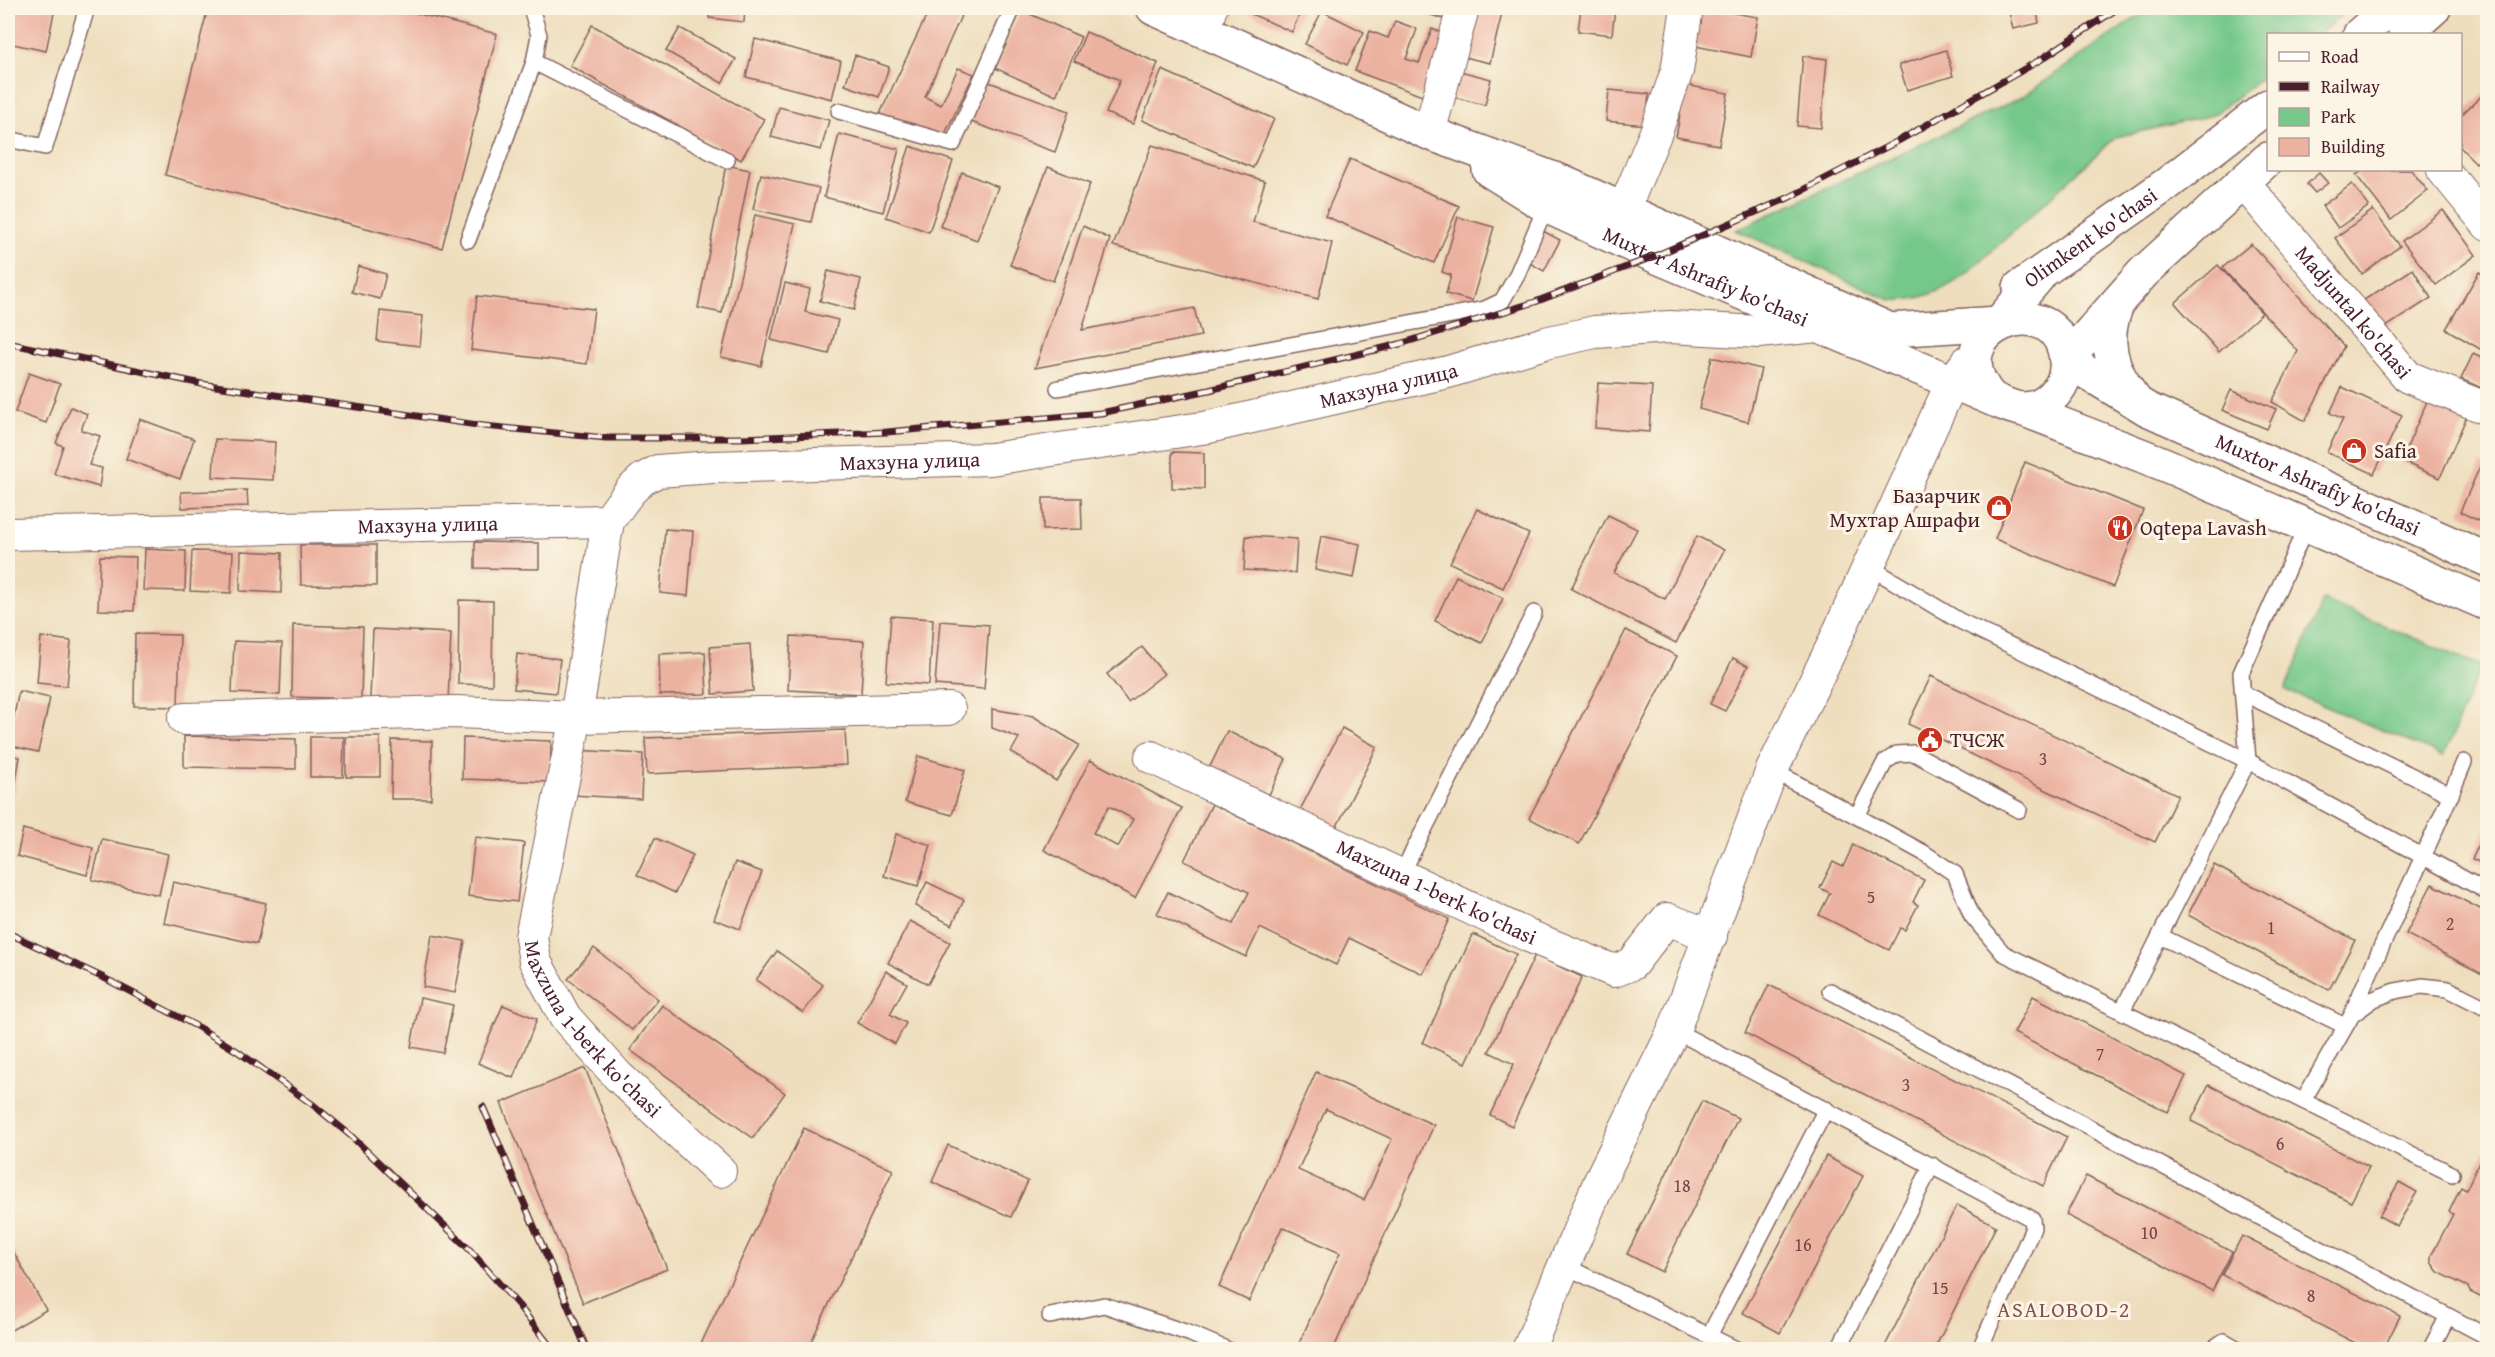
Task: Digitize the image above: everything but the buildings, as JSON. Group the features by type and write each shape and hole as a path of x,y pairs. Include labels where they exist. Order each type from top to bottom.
{"main road":[{"name":"Muxtor Ashrafiy ko'chasi","path":"1154,8 1207,19 1429,133 1546,206 1818,326 2007,404 2161,463 2487,604"},
{"path":"2361,33 2390,8"},
{"path":"2406,33 2434,8"},
{"name":"Olimkent ko'chasi","path":"1890,330 1944,320 1977,309 2007,295 2039,276 2167,184 2267,107"},
{"name":"Muxtor Ashrafiy ko'chasi","path":"1429,133 1562,182 1890,330 1989,335"},
{"path":"2066,360 2119,303 2143,273 2267,160"},
{"path":"1989,335 2013,318 2028,318 2043,323 2055,332 2063,346 2066,360 2065,375 2060,388 2050,399 2037,406 2007,404 1982,387 1977,376 1976,361 1989,335 2039,276"},
{"name":"Muxtor Ashrafiy ko'chasi","path":"2119,303 2109,332 2112,360 2124,386 2147,410"},
{"name":"Muxtor Ashrafiy ko'chasi","path":"2066,360 2147,410 2487,560"}],"street":[{"path":"1429,133 1463,8"},
{"path":"1624,209 1656,132 1677,71 1687,8"},
{"path":"2445,171 2487,225"},
{"name":"Madjuntal ko'chasi","path":"2243,182 2408,377 2487,409"},
{"name":"Махзуна улица","path":"8,534 608,521 630,491 643,479 658,471 712,467 991,459 1209,427 1448,372 1545,343 1595,332 1670,327 1759,332 1818,326"},
{"path":"1527,1350 1602,1176 1674,1030 1772,770 1832,647 1952,382 1989,335"},
{"name":"Maxzuna 1-berk ko'chasi","path":"608,521 576,717 531,937 535,961 565,1017 590,1046 618,1076 720,1171"},
{"path":"184,719 456,712 576,717 949,709"},
{"name":"Maxzuna 1-berk ko'chasi","path":"1151,757 1529,936 1614,971 1632,964 1667,920 1711,936"}],"lane":[{"path":"8,139 45,147 87,8"},
{"path":"468,240 534,62 539,34 531,8"},
{"path":"839,111 953,144 1013,8"},
{"path":"534,62 727,160"},
{"path":"1058,388 1485,309 1502,301 1516,277 1546,206"},
{"path":"2122,1011 2248,761 2241,673 2307,525"},
{"path":"1868,566 1958,620 2248,761 2487,892"},
{"path":"1401,875 1534,613"},
{"path":"2243,693 2451,795"},
{"path":"1857,816 1885,762 1897,754 1914,753 2019,810"},
{"path":"2303,1101 2349,1020 2424,857 2464,762"},
{"path":"1772,770 1924,853 1955,874 1972,915 2003,953 2452,1174"},
{"path":"2160,936 2349,1020"},
{"path":"2349,1020 2374,999 2396,991 2422,986 2448,989 2487,1009"},
{"path":"1830,991 2487,1337"},
{"path":"1674,1030 2032,1219 2033,1228 1982,1344 1984,1350"},
{"path":"1709,1336 1826,1109"},
{"path":"1838,1350 1932,1165"},
{"path":"1563,1265 1738,1350"},
{"path":"1050,1316 1104,1305 1191,1334 1228,1350"},
{"path":"2430,1350 2448,1316"},
{"path":"2211,1350 2224,1341 2240,1350"}],"green space":[{"path":"2150,8 2350,8 2320,33 2267,33 2267,74 2213,115 2116,137 1970,271 1933,293 1912,299 1891,300 1736,230 2022,97"},
{"path":"2323,600 2481,666 2444,756 2285,690"}],"railway":[{"path":"8,343 202,384 484,426 606,438 742,438 887,432 1101,413 1209,390 1400,344 1535,302 1655,256 1788,198 1900,140 2040,60 2118,8"},
{"path":"8,933 104,978 198,1027 237,1051 312,1104 350,1135 469,1249 519,1306 553,1350"},
{"path":"483,1107 587,1350"}],"place":[{"name":"Safia","path":"2354,451"},
{"name":"Базарчик Мухтар Ашрафи","path":"1999,508"},
{"name":"Oqtepa Lavash","path":"2120,528"},
{"name":"ТЧСЖ","path":"1930,740"}],"district":[{"name":"ASALOBOD-2","path":"2064,1309"}]}
